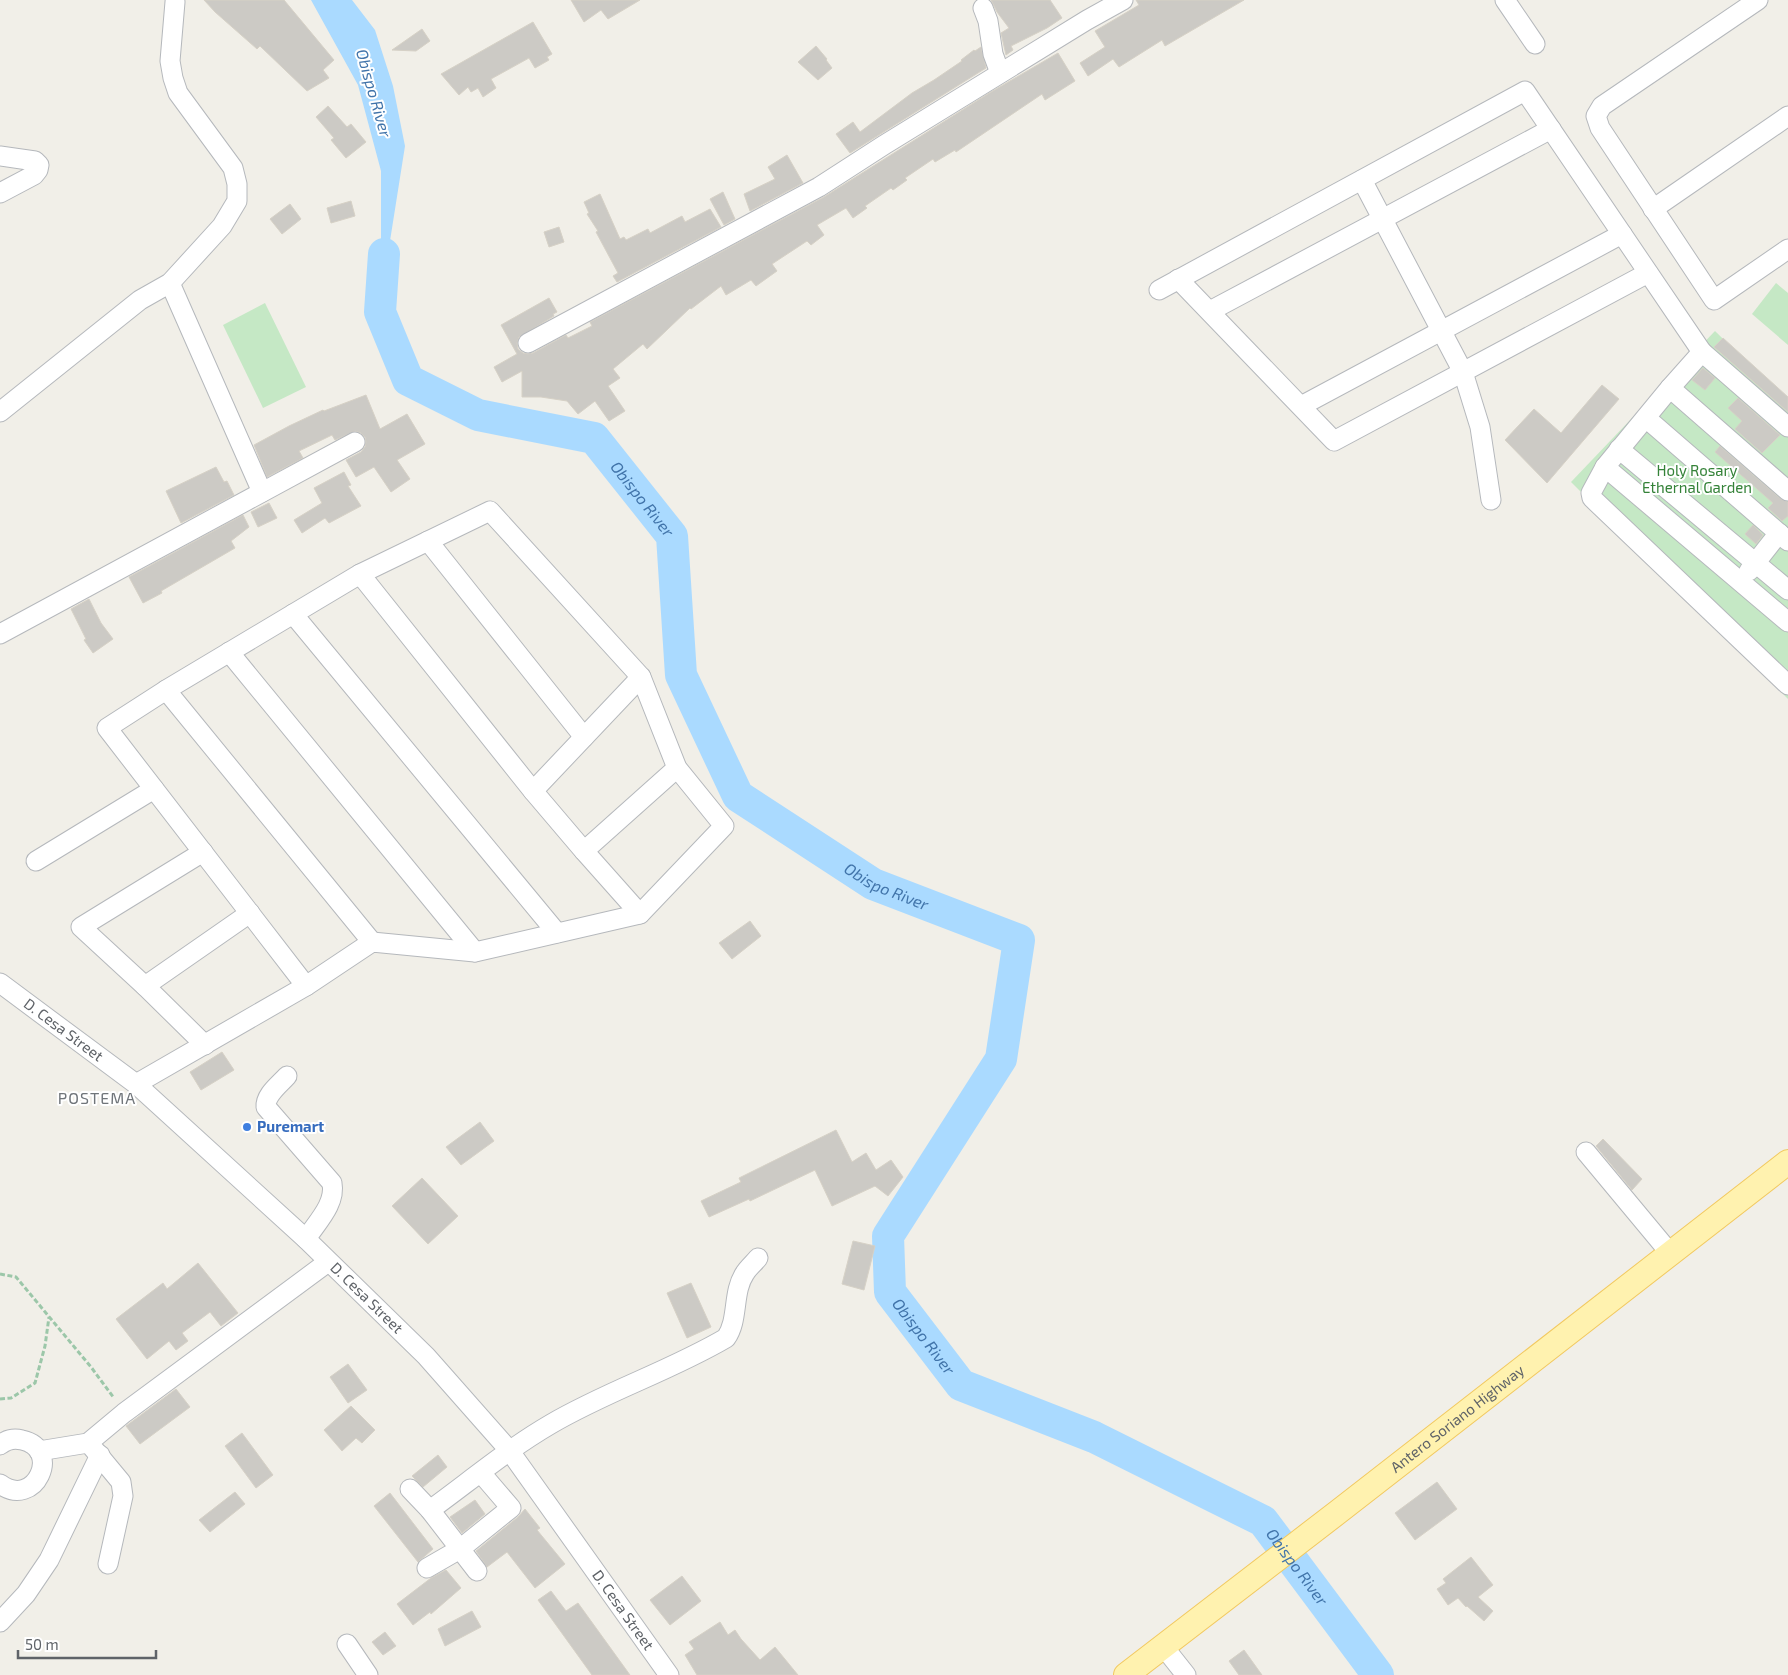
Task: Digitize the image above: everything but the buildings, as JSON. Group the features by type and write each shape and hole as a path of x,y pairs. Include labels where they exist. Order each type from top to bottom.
{"main road":[{"name":"Antero Soriano Highway","path":"1133,1673 1163,1646 1788,1162"}],"street":[{"path":"528,343 819,187 884,144 1123,0"},
{"path":"1504,0 1535,44"},
{"path":"1758,0 1602,106 1596,116 1600,128 1714,300 1784,258"},
{"path":"0,412 140,300 170,283 222,226 237,201 237,184 233,168 178,93 173,78 170,61 175,2"},
{"path":"983,8 988,21 993,54 1000,73"},
{"path":"1159,290 1525,91 1702,352 1788,427"},
{"path":"1653,209 1788,116"},
{"path":"1210,311 1551,129"},
{"path":"0,156 35,161 39,165 34,175 0,193"},
{"path":"1362,180 1463,372 1480,427 1491,500"},
{"path":"1301,406 1622,234"},
{"path":"1178,279 1334,441 1648,273"},
{"path":"170,283 262,492"},
{"path":"1702,352 1605,467 1592,488 1592,498 1788,685"},
{"path":"1670,388 1788,491"},
{"path":"1646,418 1784,537 1740,581"},
{"path":"0,634 355,442"},
{"path":"1619,449 1788,590"},
{"path":"1605,467 1788,622"},
{"path":"136,1084 306,986 372,942 476,952 640,914 724,826 677,768 641,677 490,511 360,574 166,690 107,728 306,986"},
{"path":"428,541 584,737"},
{"path":"360,574 534,791 640,914"},
{"path":"293,614 558,933"},
{"path":"230,652 476,952"},
{"path":"534,791 641,677"},
{"path":"166,690 372,942"},
{"path":"584,851 677,768"},
{"path":"36,861 154,790"},
{"path":"202,852 81,927 205,1045"},
{"path":"145,986 250,913"},
{"name":"D. Cesa Street","path":"0,983 136,1084 306,1239 426,1356 509,1450 669,1675"},
{"path":"287,1076 268,1096 266,1107 332,1183 334,1191 332,1200 306,1239"},
{"path":"1586,1152 1670,1254"},
{"path":"430,1510 509,1450 552,1424 588,1405 667,1369 726,1338 731,1331 738,1291 744,1274 758,1258"},
{"path":"0,1622 26,1594 49,1560 94,1449 124,1413 328,1262"},
{"path":"0,1445 10,1440 18,1439 33,1444 42,1459 43,1468 35,1483 27,1488 19,1490 10,1489 0,1484"},
{"path":"38,1451 94,1449"},
{"path":"94,1449 121,1482 123,1488 123,1496 108,1564"},
{"path":"427,1568 460,1549 511,1508 481,1473"},
{"path":"410,1488 430,1510 477,1571"},
{"path":"347,1644 368,1675"},
{"path":"1163,1646 1186,1675"}],"path":[{"path":"0,1274 16,1278 91,1367 124,1413"},
{"path":"0,1398 11,1398 35,1383 45,1346 49,1316"}],"green space":[{"path":"1776,283 1788,293 1788,345 1752,314"},
{"path":"265,303 306,387 263,408 223,325"},
{"name":"Holy Rosary Ethernal Garden","path":"1715,331 1788,403 1788,699 1571,482"}],"water":[{"path":"311,0 352,0 375,30 393,86 405,146 381,298 381,171 358,85"}],"waterway":[{"name":"Obispo River","path":"384,254 380,312 408,380 478,415 594,438 672,536 681,675 738,796 873,884 1019,940 1001,1059 888,1236 890,1292 961,1385 1094,1437 1263,1521 1378,1675"}],"place":[{"name":"Puremart","path":"247,1127"}],"district":[{"name":"POSTEMA","path":"97,1098"}]}
